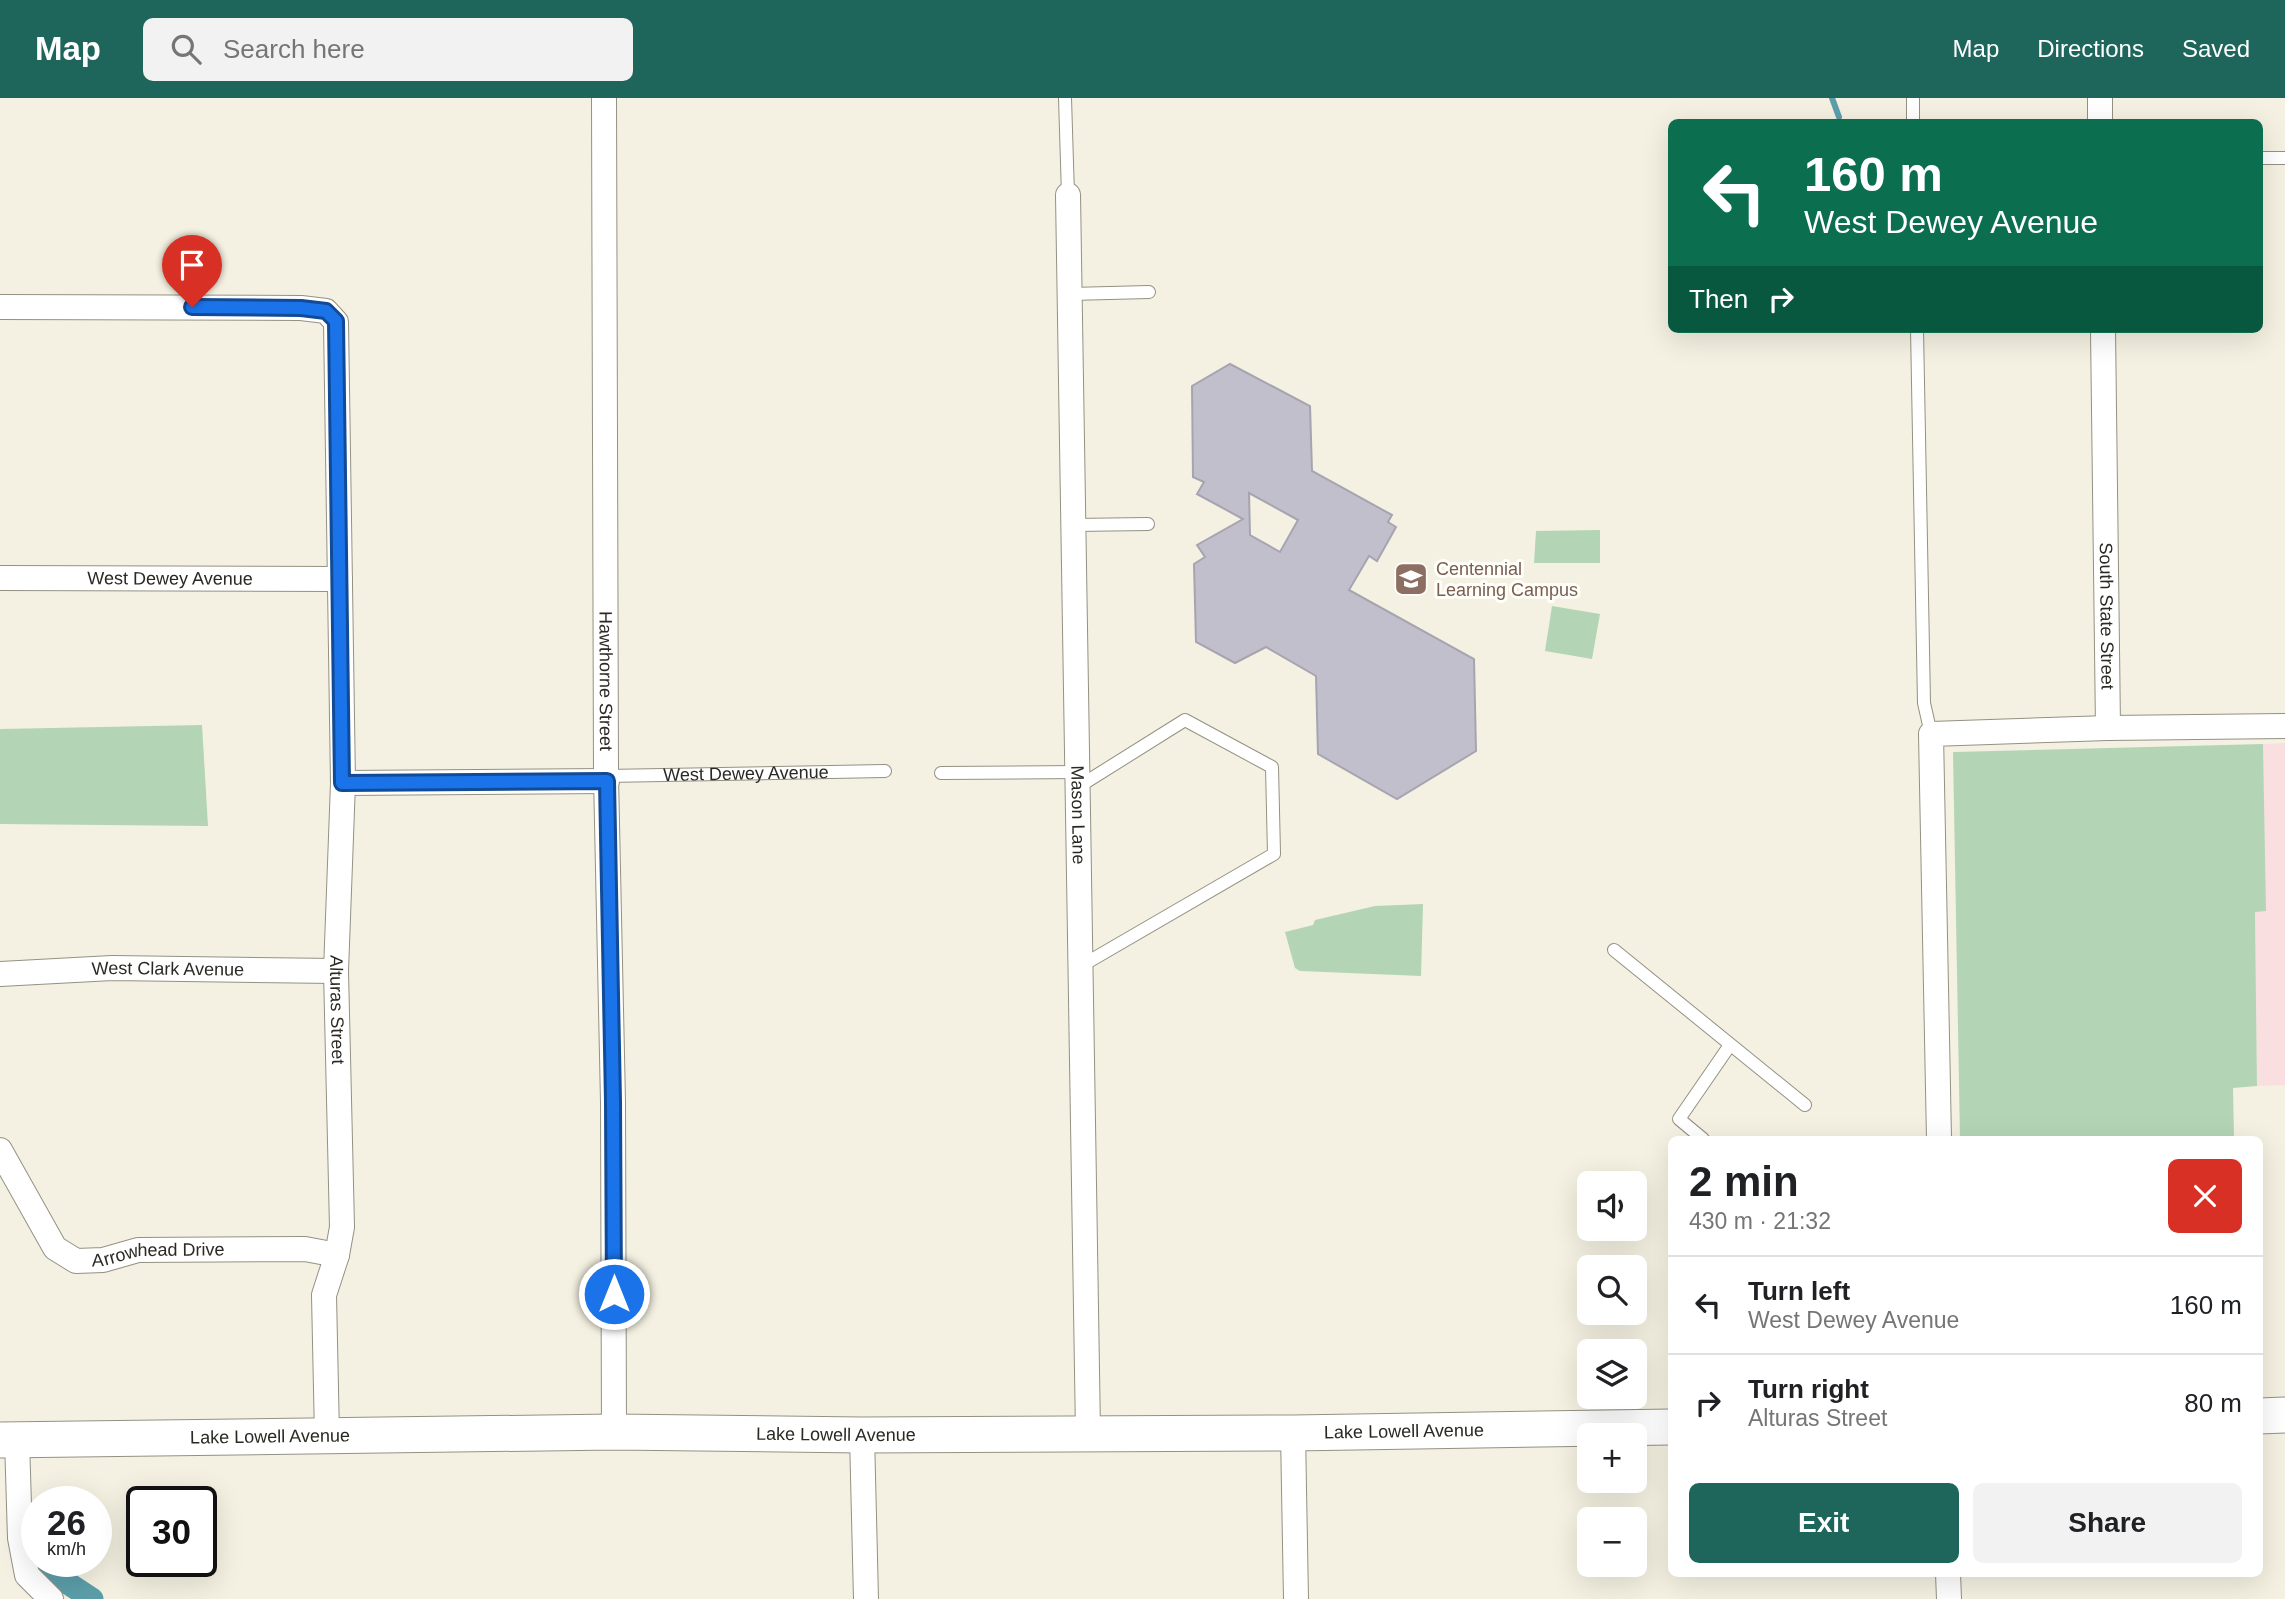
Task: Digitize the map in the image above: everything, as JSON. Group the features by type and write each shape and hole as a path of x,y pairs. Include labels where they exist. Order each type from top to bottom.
{"main road":[{"path":"2263,1416 2285,1415"},
{"name":"Lake Lowell Avenue","path":"9,1440 614,1432 862,1435 1293,1433 1668,1427"}],"street":[{"name":"Hawthorne Street","path":"604,98 606,778 613,1116 614,1432"},
{"path":"2100,98 2100,119"},
{"name":"Mason Lane","path":"1068,195 1088,1432"},
{"name":"Alturas Street","path":"0,307 301,308 326,311 336,321 342,783 336,971 342,1227 337,1255 324,1295 327,1436"},
{"name":"South State Street","path":"2103,333 2108,728"},
{"name":"West Dewey Avenue","path":"0,578 340,579"},
{"path":"1939,1136 1931,734 2285,726"},
{"name":"West Dewey Avenue","path":"342,783 606,778"},
{"name":"West Clark Avenue","path":"0,974 112,968 336,971"},
{"name":"Arrowhead Drive","path":"0,1150 55,1248 76,1261 103,1260 138,1250 305,1249 337,1255"},
{"path":"1293,1433 1296,1599"},
{"path":"862,1435 866,1599"},
{"path":"9,1440 27,1575 51,1599"},
{"path":"1948,1577 1949,1599"}],"lane":[{"path":"1065,98 1068,195"},
{"path":"1913,98 1913,119"},
{"path":"2263,158 2285,158"},
{"path":"1070,294 1149,292"},
{"path":"1917,333 1924,703 1931,734"},
{"path":"1073,525 1149,524"},
{"path":"942,773 1078,779 1185,720 1272,767 1274,854 1081,966"},
{"name":"West Dewey Avenue","path":"606,778 885,771"},
{"path":"1614,950 1805,1105"},
{"path":"1699,1136 1679,1119 1730,1045"}],"shaded area":[{"path":"2285,743 2285,1085 2257,1086 2255,911 2265,911 2263,744"}],"green space":[{"path":"1600,530 1600,563 1534,563 1536,531"},
{"path":"1552,606 1600,614 1592,659 1545,651"},
{"path":"202,725 208,826 0,824 0,729"},
{"path":"2263,744 2266,911 2255,912 2257,1086 2233,1088 2234,1136 1960,1136 1953,752"},
{"path":"1423,904 1421,976 1300,971 1295,968 1285,932 1313,925 1315,920 1375,906"}],"building":[{"path":"1230,364 1310,406 1312,471 1392,515 1388,522 1396,527 1377,561 1369,556 1349,590 1474,659 1476,751 1397,799 1318,754 1316,676 1266,647 1235,663 1196,642 1194,564 1205,557 1197,545 1243,519 1197,494 1204,482 1193,477 1192,386","holes":["1249,493 1298,520 1280,552 1250,535"]}],"waterway":[{"path":"1832,98 1839,117"},
{"path":"59,1577 92,1599"}],"place":[{"name":"Centennial Learning Campus","path":"1411,579"}],"route":[{"path":"192,307 301,308 326,311 336,321 342,783 607,781 614,1294"}]}
